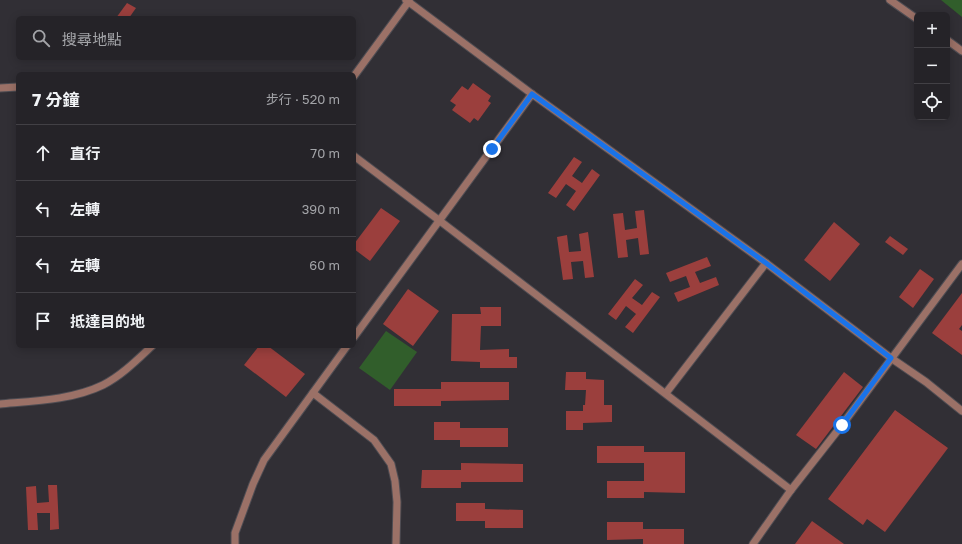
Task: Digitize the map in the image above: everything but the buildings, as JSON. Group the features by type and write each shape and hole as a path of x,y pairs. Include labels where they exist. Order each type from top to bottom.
{"street":[{"path":"890,0 914,17"},
{"path":"356,73 408,1 532,94 766,263 962,410"},
{"path":"950,42 962,51"},
{"path":"0,88 16,87"},
{"path":"356,334 532,94"},
{"path":"356,158 791,490"},
{"path":"666,393 766,263"},
{"path":"753,544 791,490 842,425 962,264"},
{"path":"0,404 47,400 83,393 103,385 118,376 150,348"},
{"path":"235,544 235,534 253,484 264,460 346,348"},
{"path":"313,393 374,440 391,464 395,481 397,502 396,544"}],"green space":[{"path":"941,0 962,0 962,17"},
{"path":"386,331 417,352 390,390 359,368"}],"route":[{"path":"492,149 532,94 766,263 891,358 842,425"}]}
